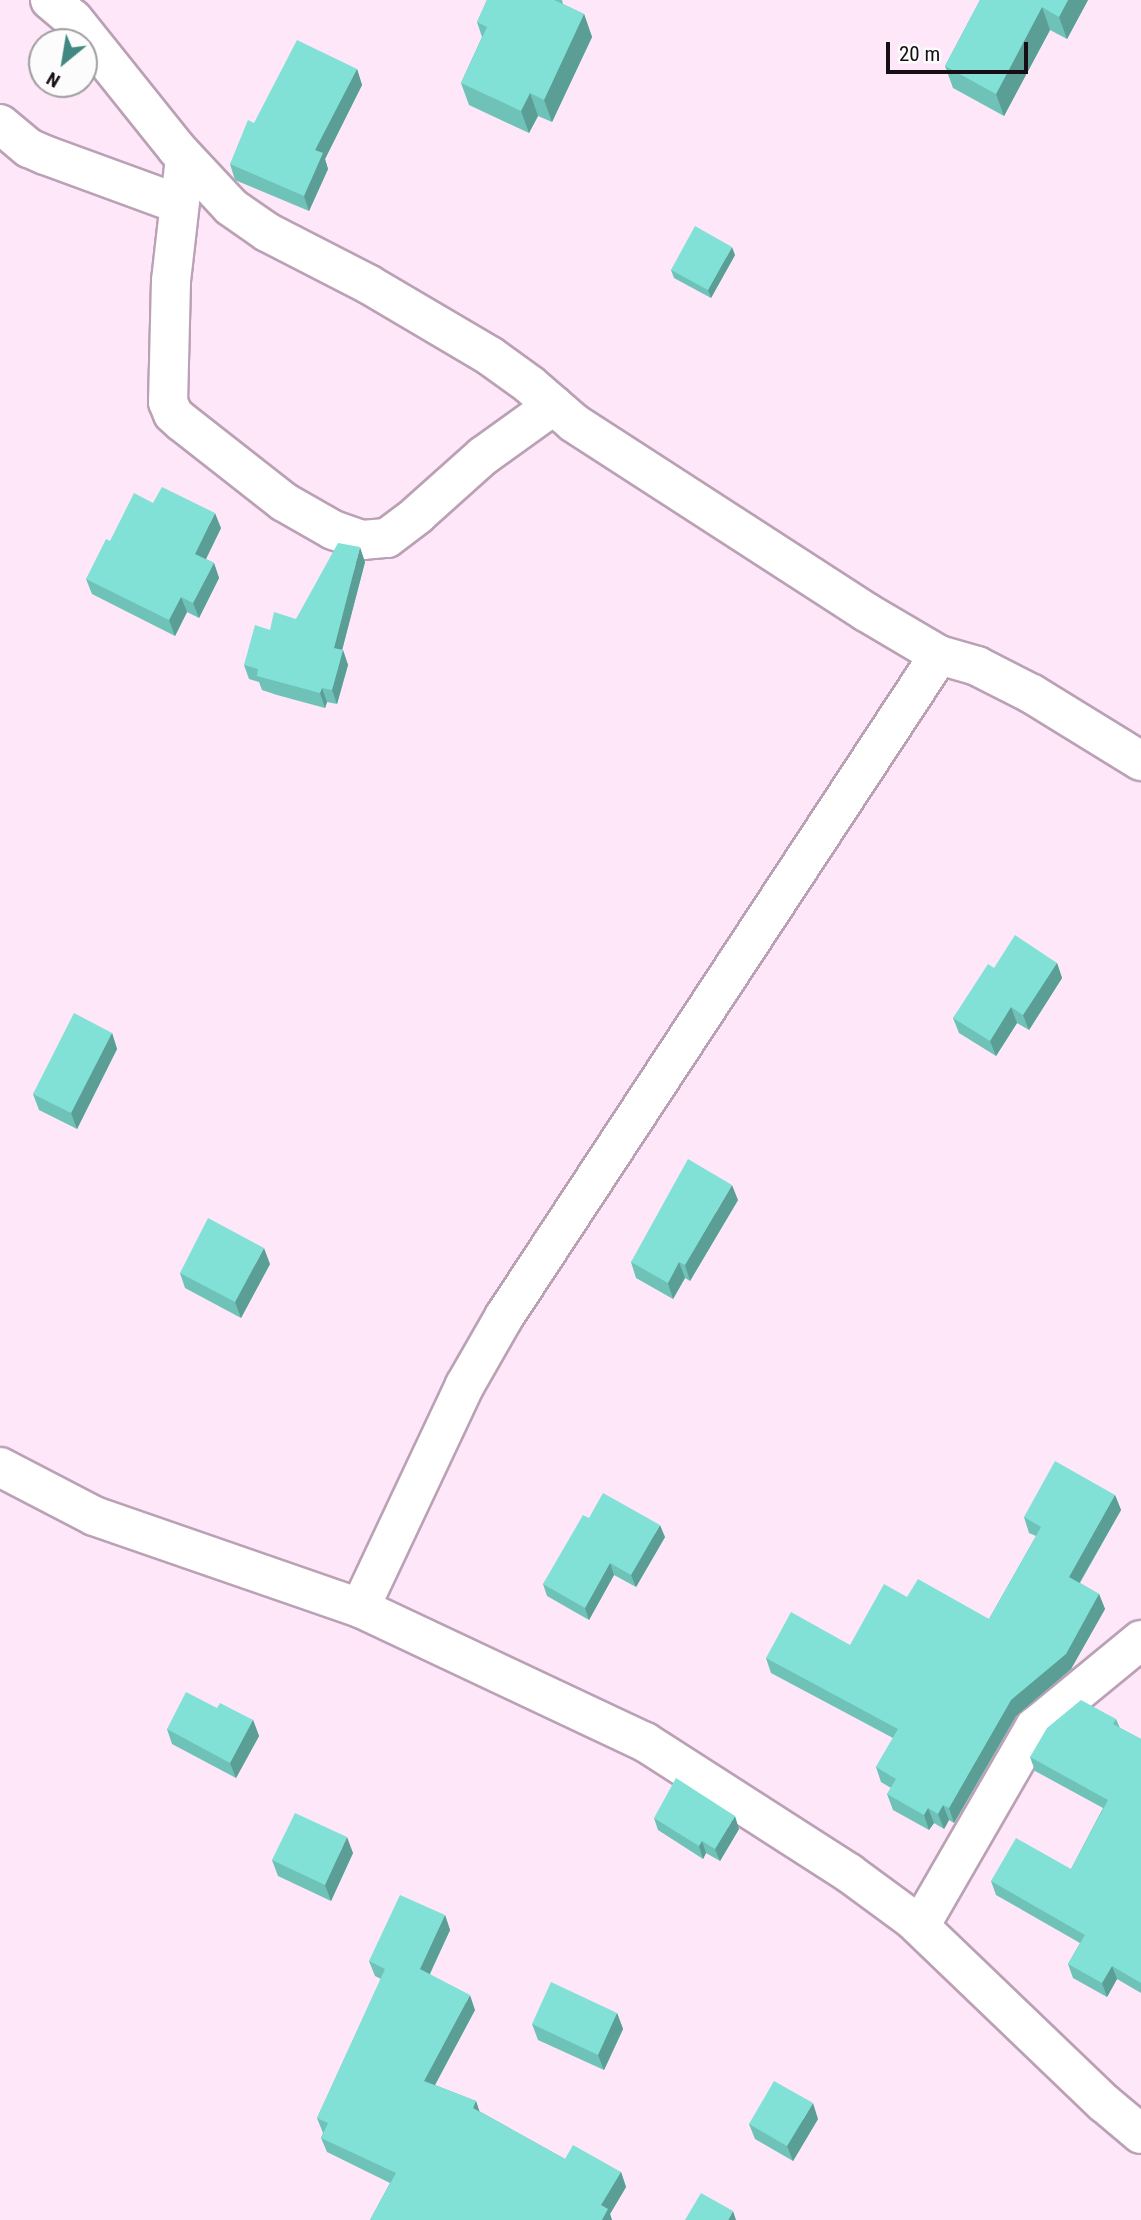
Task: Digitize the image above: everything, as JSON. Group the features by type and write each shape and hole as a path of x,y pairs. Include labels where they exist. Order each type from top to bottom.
{"street":[{"path":"50,0 73,19 185,158 231,207 267,232 368,284 490,356 605,444 866,612 939,655 977,666 1031,694 1141,761"},
{"path":"0,124 29,148 179,204"},
{"path":"185,158 171,281 167,395 173,414 274,495 333,530 362,540 387,538 418,515 483,456 554,405"},
{"path":"360,1608 448,1419 504,1317 939,655"},
{"path":"0,1467 94,1516 360,1608 645,1742 849,1873 920,1926 1104,2103 1141,2134"},
{"path":"920,1926 1035,1727 1141,1640"}],"building":[{"path":"487,0 554,0 584,14 544,100 530,93 521,111 461,83 487,27 477,22"},
{"path":"980,0 1068,0 1059,17 1042,7 996,94 945,66"},
{"path":"297,40 357,69 315,150 323,153 304,196 230,164 248,120 254,123"},
{"path":"695,226 732,247 708,290 671,270"},
{"path":"162,487 215,513 195,554 214,563 193,603 181,597 169,620 86,579 106,539 110,541 134,493 153,503"},
{"path":"338,543 360,547 334,648 343,650 332,690 322,688 320,693 257,676 258,669 244,665 255,625 270,630 274,612 296,619"},
{"path":"1015,935 1057,963 1023,1015 1011,1007 990,1041 953,1018 988,964 994,968"},
{"path":"74,1013 112,1033 71,1113 33,1094"},
{"path":"688,1159 732,1185 685,1265 679,1262 668,1283 631,1262"},
{"path":"208,1218 264,1248 235,1302 180,1273"},
{"path":"1055,1461 1115,1495 1069,1577 1099,1594 1066,1654 1011,1700 949,1808 943,1805 938,1814 928,1808 924,1815 887,1794 896,1779 876,1767 898,1729 766,1658 791,1612 850,1645 884,1584 907,1597 918,1579 989,1619 1041,1527 1024,1517"},
{"path":"603,1493 660,1525 631,1575 610,1563 585,1608 543,1584 583,1515 589,1518"},
{"path":"186,1692 217,1708 220,1703 253,1720 230,1763 167,1729"},
{"path":"1081,1700 1116,1719 1113,1724 1141,1739 1141,1983 1112,1966 1102,1983 1068,1964 1085,1935 991,1881 1016,1838 1071,1869 1108,1800 1030,1757 1047,1728"},
{"path":"676,1778 735,1816 715,1849 702,1841 699,1846 654,1818"},
{"path":"295,1813 347,1837 325,1885 272,1860"},
{"path":"400,1895 445,1915 420,1969 470,1995 424,2081 476,2101 473,2108 565,2159 573,2145 621,2172 601,2205 608,2209 602,2220 370,2220 396,2173 321,2138 328,2123 317,2118 385,1969 369,1961"},
{"path":"551,1982 617,2013 598,2055 532,2024"},
{"path":"774,2081 813,2103 787,2146 749,2124"},
{"path":"701,2193 733,2211 728,2220 685,2220"}]}
